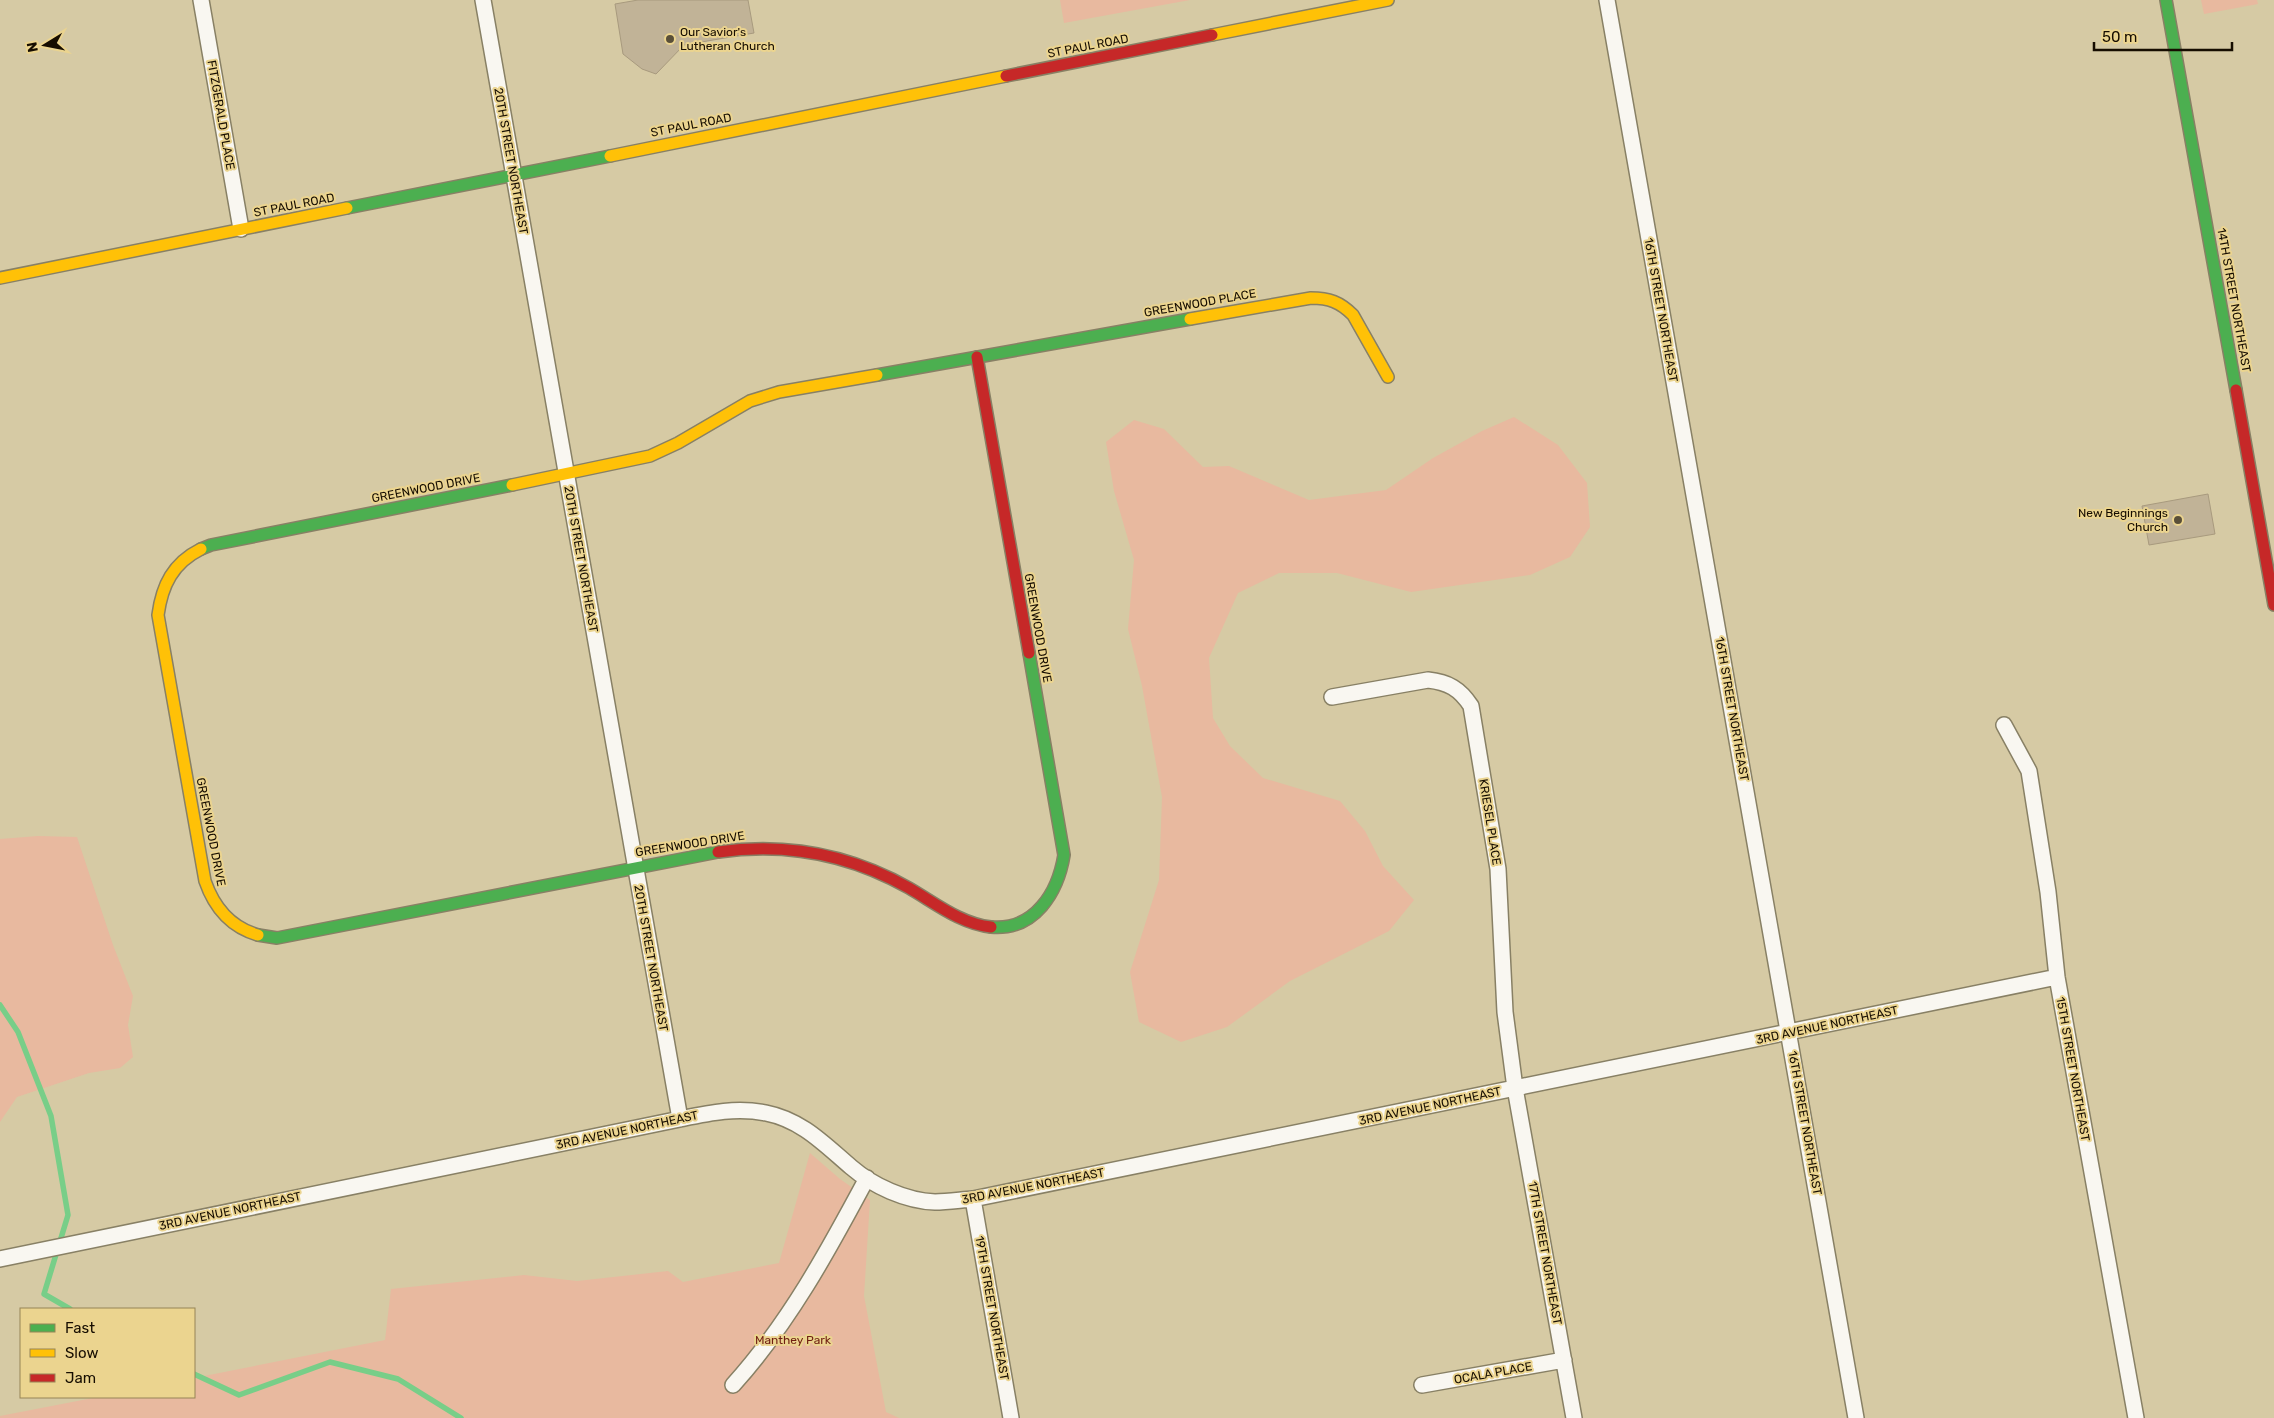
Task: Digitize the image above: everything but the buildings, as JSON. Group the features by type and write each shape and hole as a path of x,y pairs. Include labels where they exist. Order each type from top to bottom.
{"street":[{"name":"FITZGERALD PLACE","path":"201,0 241,229"},
{"name":"20TH STREET NORTHEAST","path":"483,0 680,1119"},
{"name":"ST PAUL ROAD","path":"0,278 1388,0"},
{"name":"16TH STREET NORTHEAST","path":"1607,0 1856,1418"},
{"name":"14TH STREET NORTHEAST","path":"2166,0 2274,605"},
{"name":"GREENWOOD PLACE","path":"977,357 1301,300 1326,298 1339,303 1350,312 1388,377"},
{"name":"GREENWOOD DRIVE","path":"977,357 1064,855 1063,872 1057,888 1048,902 1034,915 1016,924 997,927 980,926 962,919 871,868 840,858 784,848 738,849 635,867 277,938 261,937 245,932 230,923 218,911 205,881 158,615 160,596 168,576 180,561 196,551 211,545 566,474 650,456 678,443 750,401 779,392 977,357"},
{"name":"KRIESEL PLACE","path":"1332,697 1428,680 1442,682 1456,688 1471,706 1498,869 1505,1012 1515,1088"},
{"name":"15TH STREET NORTHEAST","path":"2004,725 2029,771 2048,892 2057,977 2136,1418"},
{"name":"3RD AVENUE NORTHEAST","path":"0,1259 726,1110 768,1113 792,1121 815,1134 853,1169 867,1178 909,1197 934,1202 973,1199 2057,977"},
{"name":"17TH STREET NORTHEAST","path":"1515,1088 1574,1418"},
{"path":"733,1385 763,1352 821,1265 867,1178"},
{"name":"19TH STREET NORTHEAST","path":"973,1199 1011,1418"},
{"name":"OCALA PLACE","path":"1422,1385 1564,1360"}],"green space":[{"path":"1060,0 1190,0 1064,23"},
{"path":"2201,0 2257,0 2258,4 2204,14"},
{"path":"1514,417 1558,445 1587,483 1590,527 1570,557 1530,575 1411,592 1337,573 1279,573 1238,593 1209,658 1213,718 1230,746 1263,778 1340,801 1365,831 1383,866 1414,900 1389,931 1290,981 1227,1027 1181,1042 1139,1022 1130,972 1159,880 1162,797 1142,686 1128,629 1134,560 1114,491 1106,442 1134,420 1164,429 1203,467 1229,466 1309,500 1386,490 1433,458 1482,431"},
{"path":"38,836 77,837 113,945 133,996 128,1025 133,1057 120,1068 89,1073 17,1097 0,1122 0,839"},
{"name":"Manthey Park","path":"810,1153 840,1179 870,1200 864,1296 886,1412 899,1418 0,1418 0,1416 93,1398 195,1398 195,1378 385,1340 391,1289 524,1275 577,1281 668,1271 683,1282 779,1263"}],"waterway":[{"path":"0,1005 18,1032 51,1116 68,1215 44,1294 68,1308"},
{"path":"195,1374 239,1395 330,1362 398,1379 461,1418"}],"traffic: fast":[{"path":"2166,0 2236,390"},
{"path":"347,208 610,156"},
{"path":"877,375 1190,319"},
{"path":"201,549 211,545 512,485"},
{"path":"991,927 1007,927 1020,923 1032,916 1050,895 1061,869 1064,855 1029,653"},
{"path":"258,935 277,938 718,852"}],"traffic: slow":[{"path":"1212,35 1388,0"},
{"path":"610,156 1006,76"},
{"path":"0,278 347,208"},
{"path":"1190,319 1311,298 1329,300 1339,304 1353,315 1388,377"},
{"path":"512,485 650,456 678,443 750,401 779,392 877,375"},
{"path":"201,549 183,561 170,576 162,594 158,615 205,881 213,899 224,915 239,927 258,935"}],"traffic: jam":[{"path":"1006,76 1212,35"},
{"path":"977,357 1029,653"},
{"path":"2236,390 2274,605"},
{"path":"718,852 744,849 793,850 840,859 886,876 969,922 991,927"}],"place":[{"name":"Our Savior's Lutheran Church","path":"670,39"},
{"name":"New Beginnings Church","path":"2178,520"}]}
